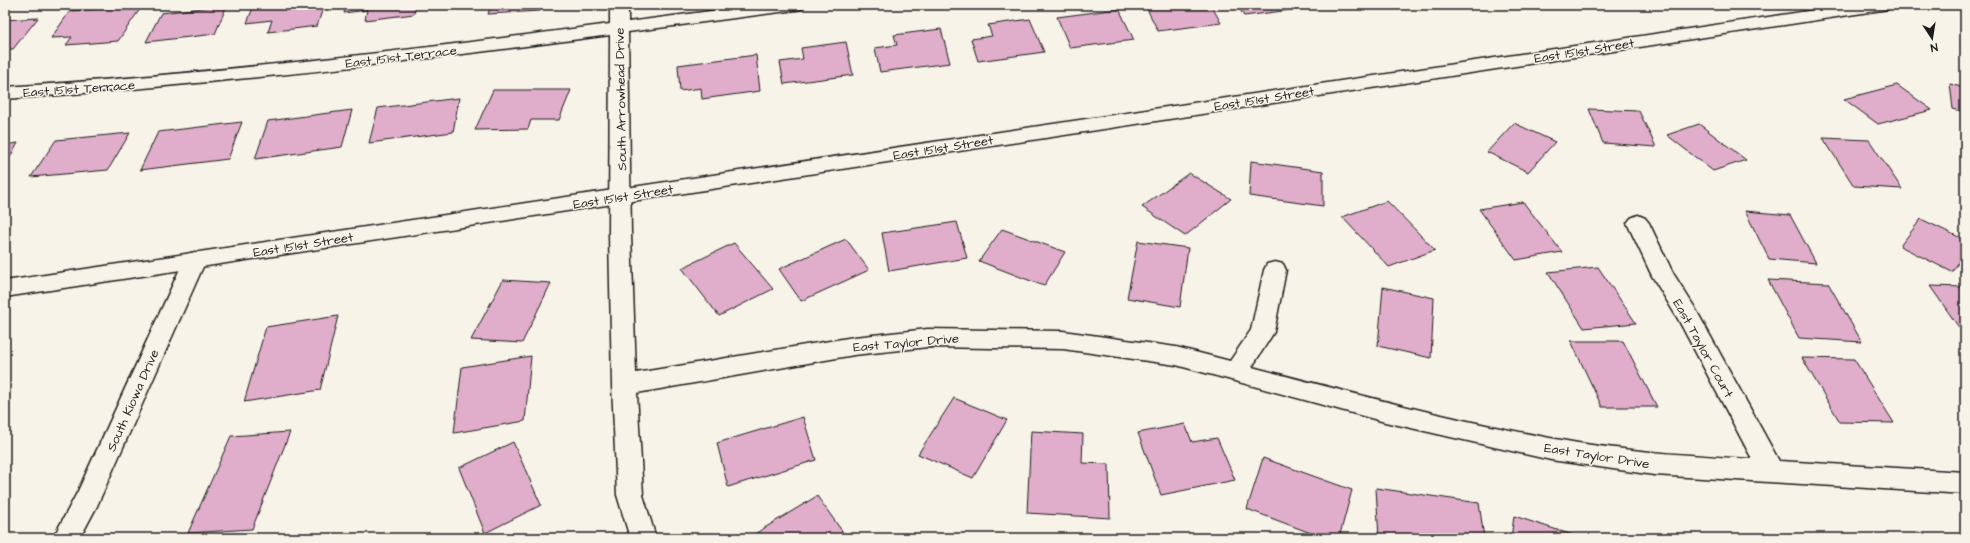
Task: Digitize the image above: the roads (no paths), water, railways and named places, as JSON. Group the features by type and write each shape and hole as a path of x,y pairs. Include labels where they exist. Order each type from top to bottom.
{"street":[{"name":"South Arrowhead Drive","path":"620,5 620,234 624,386 630,495 643,538"},
{"name":"East 151st Terrace","path":"5,93 77,89 289,69 796,5"},
{"name":"East 151st Street","path":"5,289 1882,5"},
{"name":"East Taylor Court","path":"1638,223 1663,276 1687,314 1772,472"},
{"name":"South Kiowa Drive","path":"66,538 88,498 195,260"},
{"path":"1236,372 1262,332 1275,270"},
{"name":"East Taylor Drive","path":"624,386 854,346 928,338 1010,338 1063,340 1176,356 1385,412 1551,449 1654,464 1965,483"}]}
